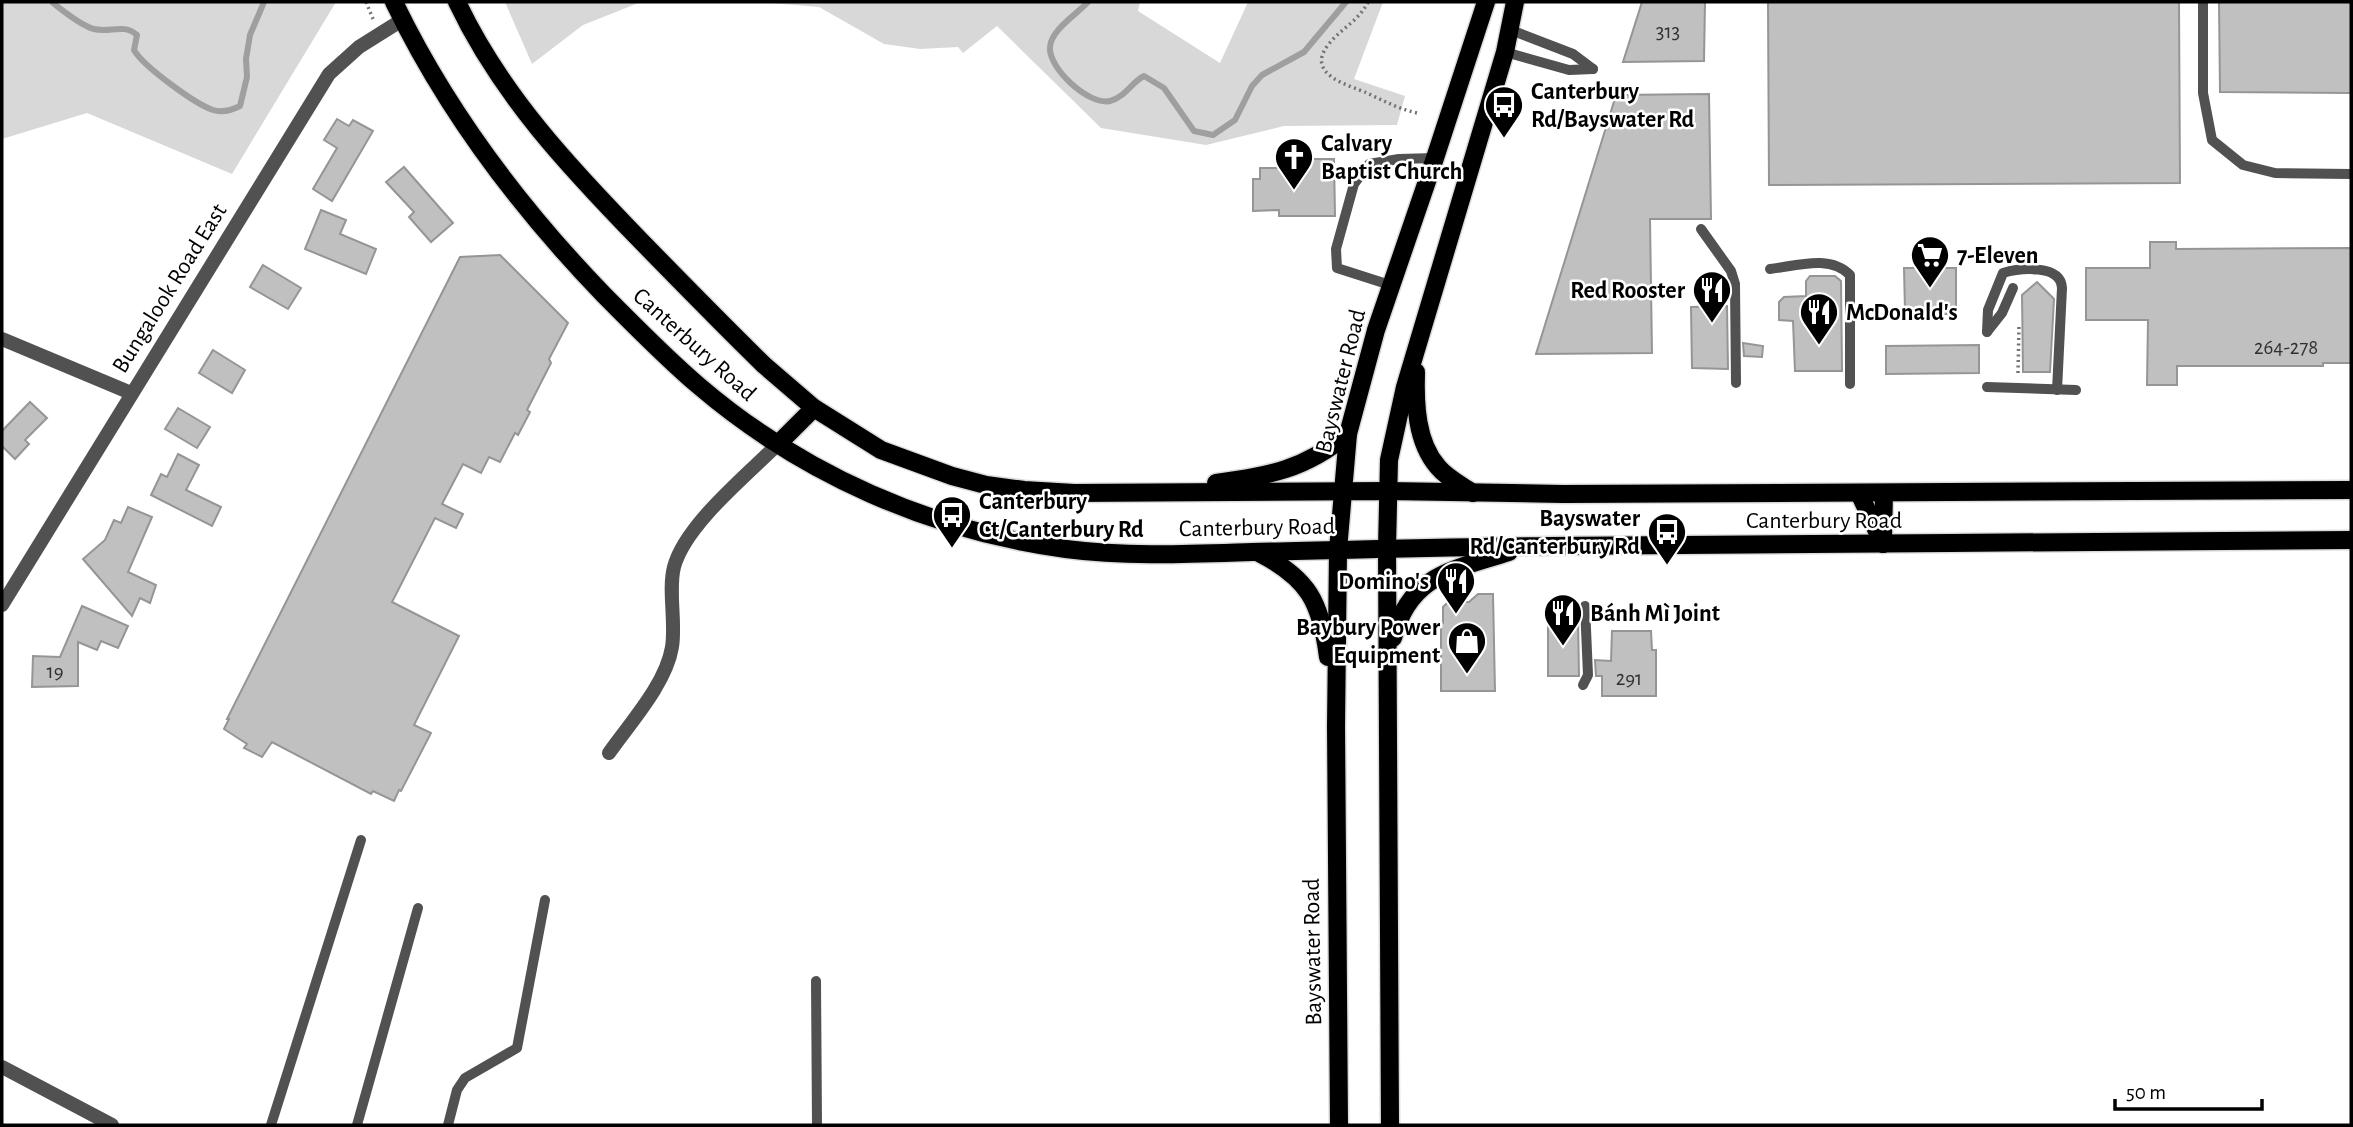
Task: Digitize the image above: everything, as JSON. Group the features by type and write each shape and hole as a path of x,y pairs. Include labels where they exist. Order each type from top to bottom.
{"main road":[{"name":"Canterbury Road","path":"394,2 441,92 504,181 558,245 628,319 699,387 778,444 841,481 959,527 1065,549 1116,554 1525,546 2351,540"},
{"name":"Canterbury Road","path":"457,2 491,64 556,151 758,360 814,408 881,450 918,466 986,485 1074,493 2351,490"},
{"name":"Bayswater Road","path":"1339,1125 1336,726 1338,550 1348,434 1364,367 1390,285 1436,158 1486,2"},
{"path":"1390,1125 1387,548 1389,460 1417,344 1506,52 1515,2"},
{"path":"1478,26 1511,30"},
{"path":"1478,26 1506,52"},
{"path":"1417,344 1416,390 1419,424 1424,443 1444,474 1474,494"},
{"path":"778,444 814,408"},
{"path":"1160,492 1289,469 1315,458 1348,434"},
{"path":"1859,493 1883,544"},
{"path":"1883,544 1884,493"},
{"path":"1389,654 1396,626 1406,604 1419,588 1460,568 1525,546"},
{"path":"1257,552 1295,575 1315,600 1324,627 1336,726"}],"street":[{"name":"Bungalook Road East","path":"2,605 329,74 359,47 402,20"},
{"path":"2,339 131,393"},
{"path":"609,753 664,672 672,647 674,567 687,539 703,519 778,444"},
{"path":"2,1066 112,1125"}],"lane":[{"path":"2203,2 2203,93 2212,140 2244,165 2275,173 2351,174"},
{"path":"1506,52 1569,70 1593,69 1573,54 1511,30"},
{"path":"1390,285 1337,268 1336,248 1354,184 1369,164 1399,159 1436,158"},
{"path":"1701,229 1731,271 1735,284 1735,383"},
{"path":"1770,269 1827,262 1842,267 1850,275 1850,384"},
{"path":"2013,288 2002,313 1987,332 1990,304 2001,275 2006,271 2047,270 2060,279 2062,288 2057,390"},
{"path":"1987,387 2076,390"},
{"path":"1583,685 1588,675 1585,606"},
{"path":"271,1125 361,840"},
{"path":"448,1125 457,1090 465,1078 517,1048 545,900"},
{"path":"357,1125 418,908"},
{"path":"816,981 817,1125"}],"path":[{"path":"1368,2 1359,16 1328,45 1322,64 1327,74 1335,81 1398,108 1417,113"},
{"path":"2018,378 2019,325"}],"shaded area":[{"path":"2,2 336,2 232,174 87,113 2,139"},
{"path":"505,2 641,2 583,25 532,64"},
{"path":"760,2 1140,2 1138,11 1220,63 1248,2 1383,2 1354,79 1405,96 1397,125 1284,126 1206,145 1101,128 997,26 963,53 958,47 920,49 884,44 819,7"}],"building":[{"path":"1642,2 1705,2 1704,61 1623,62"},
{"path":"1768,2 2179,2 2180,183 1769,185"},
{"path":"2219,2 2351,2 2351,93 2220,92"},
{"path":"1709,94 1711,219 1650,219 1652,353 1536,354 1616,95"},
{"path":"337,119 349,126 353,120 373,131 332,201 313,189 337,148 324,140"},
{"name":"Calvary Baptist Church","path":"1288,159 1334,159 1335,216 1279,216 1279,210 1253,211 1253,179 1260,179 1260,168 1288,168"},
{"path":"404,167 453,223 431,242 409,217 414,212 386,182"},
{"path":"321,210 346,220 340,234 376,249 366,274 305,249"},
{"path":"2150,242 2176,242 2176,249 2351,248 2351,363 2323,363 2323,366 2177,366 2177,385 2147,385 2148,320 2086,320 2086,268 2150,268"},
{"path":"500,255 568,323 549,359 551,363 527,410 530,412 518,435 515,433 500,462 489,457 481,473 463,464 442,504 463,514 456,528 435,518 392,602 459,636 414,725 431,733 394,801 373,791 371,794 272,742 262,757 244,748 247,744 224,729 460,257"},
{"path":"263,265 301,288 288,309 250,287"},
{"name":"7-Eleven","path":"1904,268 1956,268 1956,309 1951,309 1950,314 1911,314 1905,310"},
{"name":"McDonald's","path":"1810,276 1835,276 1841,281 1842,371 1795,371 1793,321 1779,320 1779,302 1784,297 1806,296 1806,281"},
{"path":"2037,282 2054,299 2050,372 2023,372 2022,295"},
{"name":"Red Rooster","path":"1727,306 1728,369 1692,368 1691,307"},
{"path":"1743,343 1763,346 1762,357 1744,356"},
{"path":"1979,345 1979,373 1886,374 1886,346"},
{"path":"213,350 245,370 232,393 199,373"},
{"path":"30,402 47,418 25,440 29,444 15,459 2,446 2,431"},
{"path":"178,408 210,427 197,448 165,429"},
{"path":"178,454 199,465 186,490 221,507 212,526 151,495 161,474 167,477"},
{"path":"128,507 152,517 128,572 156,585 150,603 140,598 132,616 83,559 105,540 114,520 121,523"},
{"path":"1478,594 1493,594 1495,691 1441,691 1443,607 1448,602 1469,602"},
{"path":"82,606 128,626 118,648 101,641 97,650 78,642 78,686 32,687 33,656 60,657"},
{"name":"Bánh Mì Joint","path":"1548,617 1578,617 1579,676 1548,676"},
{"path":"1612,631 1651,631 1652,650 1656,650 1656,696 1602,696 1602,676 1596,676 1595,660 1611,661"}],"waterway":[{"path":"52,2 94,29 132,31 137,35 134,50 139,57 170,84 205,106 220,111 240,106 247,77 246,59 250,35 264,2"},
{"path":"1088,2 1060,28 1051,41 1051,56 1071,84 1091,98 1110,101 1120,97 1144,76 1164,88 1194,131 1213,135 1235,120 1252,86 1262,75 1304,52 1346,2"}],"place":[{"name":"Canterbury Rd/Bayswater Rd","path":"1504,139"},
{"name":"Calvary Baptist Church","path":"1294,191"},
{"name":"7-Eleven","path":"1930,289"},
{"name":"Red Rooster","path":"1712,324"},
{"name":"McDonald's","path":"1819,346"},
{"name":"Canterbury Ct/Canterbury Rd","path":"952,549"},
{"name":"Bayswater Rd/Canterbury Rd","path":"1667,566"},
{"name":"Domino's","path":"1456,615"},
{"name":"Bánh Mì Joint","path":"1563,647"},
{"name":"Baybury Power Equipment","path":"1467,675"}]}
